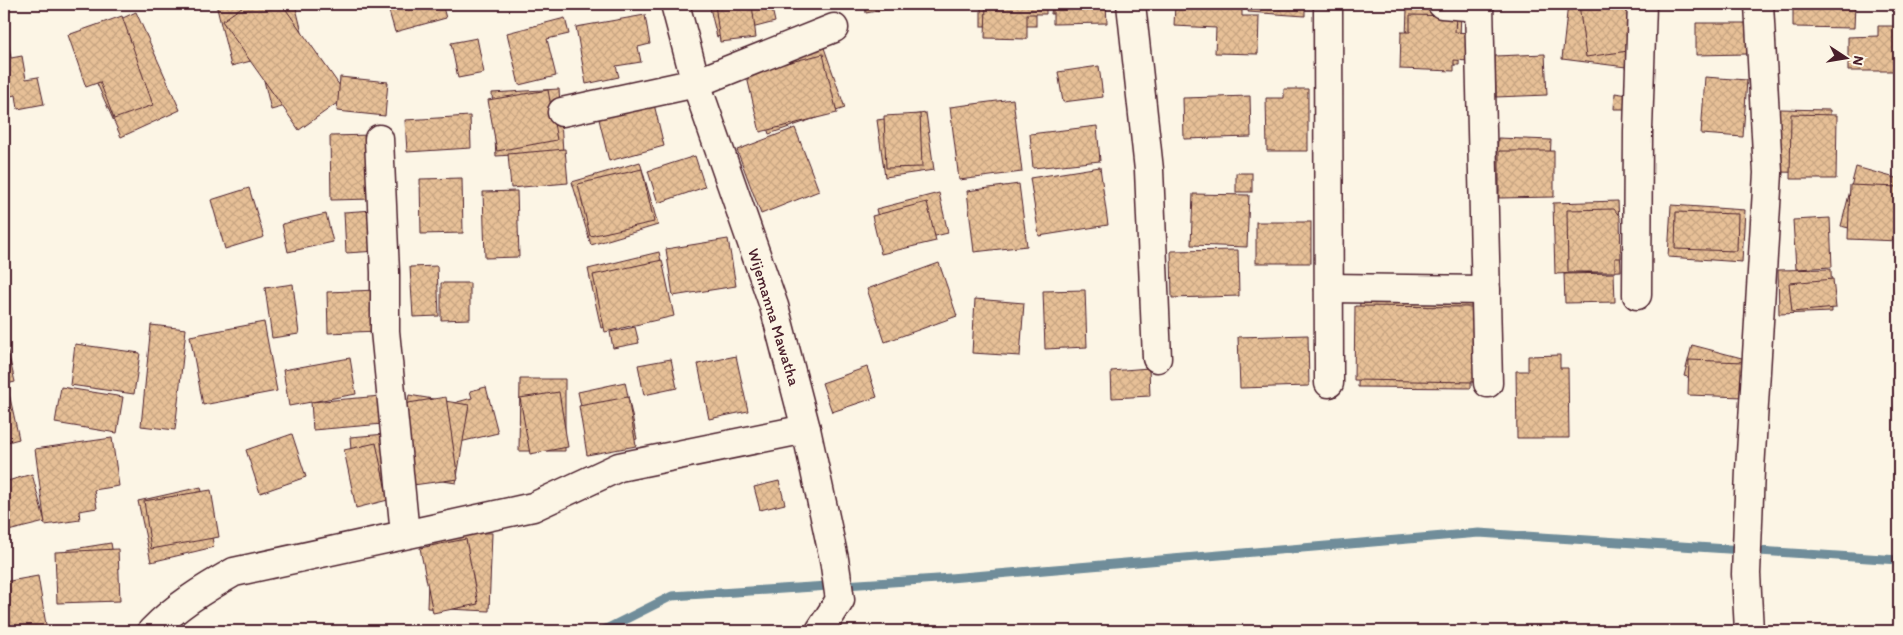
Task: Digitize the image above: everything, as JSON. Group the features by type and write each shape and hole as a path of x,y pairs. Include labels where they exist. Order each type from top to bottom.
{"street":[{"name":"Wijemanna Mawatha","path":"675,4 696,83 774,306 806,429 834,559 840,600 820,631"},
{"path":"1131,4 1149,170 1157,358"},
{"path":"1328,4 1329,383"},
{"path":"1442,4 1479,5 1488,383"},
{"path":"1637,295 1638,131 1642,4"},
{"path":"1749,631 1746,574 1750,470 1768,173 1759,4"},
{"path":"562,112 696,83 834,28"},
{"path":"379,139 385,272 385,331 405,534"},
{"path":"1329,288 1486,290"},
{"path":"152,631 167,615 198,593 234,572 533,507 619,467 806,429"}],"building":[{"path":"216,4 295,4 318,97 271,110 259,59 231,66"},
{"path":"246,4 282,4 347,96 299,130 222,21"},
{"path":"387,4 442,4 446,18 395,32"},
{"path":"709,4 771,4 775,22 717,37"},
{"path":"715,4 752,4 756,38 720,42"},
{"path":"865,4 914,4 866,13"},
{"path":"981,4 1036,4 1036,26 981,26"},
{"path":"986,4 1046,4 1046,14 1027,14 1027,39 985,38"},
{"path":"1052,4 1102,4 1102,13 1051,14"},
{"path":"1053,4 1106,4 1107,23 1053,24"},
{"path":"1175,4 1242,4 1242,16 1259,16 1258,54 1215,53 1216,28 1174,26"},
{"path":"1249,4 1305,4 1305,16 1248,12"},
{"path":"1568,4 1637,4 1631,21 1626,67 1562,59"},
{"path":"1579,4 1629,4 1635,50 1586,57"},
{"path":"1793,4 1855,4 1854,28 1793,27"},
{"path":"1407,9 1461,11 1459,65 1405,64"},
{"path":"136,12 180,110 121,137 77,39"},
{"path":"645,15 650,44 638,47 641,62 616,66 619,77 586,84 576,27"},
{"path":"1410,15 1456,16 1455,32 1470,33 1469,61 1454,60 1454,71 1400,69 1401,32 1410,32"},
{"path":"122,16 153,105 114,119 100,82 86,87 68,35"},
{"path":"565,18 569,34 547,39 556,76 519,85 507,33"},
{"path":"4,19 11,58 22,56 26,79 38,77 44,104 18,109 16,95 4,97"},
{"path":"1696,23 1747,23 1747,54 1696,55"},
{"path":"1878,26 1899,26 1899,71 1848,71 1848,37 1878,36"},
{"path":"477,38 484,73 458,78 451,43"},
{"path":"822,42 845,108 769,134 747,68"},
{"path":"823,54 837,113 760,132 746,73"},
{"path":"1545,54 1547,95 1496,97 1495,56"},
{"path":"1099,66 1103,97 1063,102 1058,72"},
{"path":"340,77 388,82 385,116 337,111"},
{"path":"1705,77 1747,80 1743,137 1701,134"},
{"path":"559,89 563,152 496,156 492,93"},
{"path":"1284,89 1308,89 1308,151 1267,151 1266,98 1284,98"},
{"path":"548,90 557,140 497,151 488,100"},
{"path":"1615,93 1628,95 1627,109 1614,109"},
{"path":"1250,96 1251,137 1184,139 1183,98"},
{"path":"1013,99 1022,172 959,180 950,107"},
{"path":"653,100 664,146 609,161 598,115"},
{"path":"1779,109 1830,110 1829,173 1777,172"},
{"path":"926,113 934,170 885,177 877,120"},
{"path":"920,114 922,167 886,168 884,116"},
{"path":"1791,114 1837,115 1836,179 1790,179"},
{"path":"470,116 471,148 407,152 405,120"},
{"path":"1097,126 1100,161 1033,168 1030,134"},
{"path":"795,128 819,191 761,214 737,150"},
{"path":"372,135 373,199 331,200 330,136"},
{"path":"1498,138 1551,140 1549,186 1496,185"},
{"path":"565,149 568,183 511,188 508,154"},
{"path":"1499,151 1554,151 1554,197 1499,198"},
{"path":"695,156 705,187 658,203 648,171"},
{"path":"640,162 658,225 591,245 572,182"},
{"path":"1100,167 1108,225 1039,236 1030,178"},
{"path":"1856,167 1899,179 1899,241 1841,226"},
{"path":"642,169 654,222 590,236 578,184"},
{"path":"1236,173 1252,173 1252,192 1236,192"},
{"path":"462,178 463,233 421,234 420,179"},
{"path":"1019,184 1027,246 974,252 967,191"},
{"path":"1850,185 1898,187 1899,241 1848,239"},
{"path":"249,188 264,237 225,249 211,200"},
{"path":"517,191 519,257 485,258 483,192"},
{"path":"939,193 948,233 885,248 876,209"},
{"path":"1193,194 1249,195 1247,247 1191,245"},
{"path":"1618,201 1621,271 1555,274 1553,203"},
{"path":"927,202 936,241 881,254 872,216"},
{"path":"1671,205 1745,210 1742,262 1668,257"},
{"path":"1614,209 1620,217 1621,258 1615,258 1615,272 1568,272 1567,210"},
{"path":"374,210 377,251 346,253 344,212"},
{"path":"1676,212 1738,214 1737,251 1675,249"},
{"path":"326,214 333,242 288,252 282,224"},
{"path":"1830,218 1832,267 1796,269 1793,220"},
{"path":"1256,222 1311,222 1311,263 1256,263"},
{"path":"728,239 736,286 673,296 666,249"},
{"path":"1238,250 1239,296 1172,298 1171,251"},
{"path":"659,252 672,311 601,328 588,269"},
{"path":"662,260 674,316 605,332 593,275"},
{"path":"939,263 957,316 885,342 867,289"},
{"path":"437,266 439,316 413,317 410,267"},
{"path":"1831,269 1832,312 1779,314 1778,270"},
{"path":"1614,273 1615,302 1565,303 1564,274"},
{"path":"1833,279 1836,308 1792,312 1789,283"},
{"path":"441,283 470,283 470,319 441,320"},
{"path":"293,284 299,334 272,338 265,288"},
{"path":"378,290 379,331 328,333 327,292"},
{"path":"1085,290 1087,347 1045,349 1043,291"},
{"path":"1360,297 1473,298 1471,388 1358,387"},
{"path":"975,299 1024,303 1020,356 972,353"},
{"path":"1355,306 1475,307 1474,382 1354,380"},
{"path":"264,322 277,391 203,405 190,336"},
{"path":"151,325 186,329 175,430 141,426"},
{"path":"635,327 639,343 613,348 610,332"},
{"path":"1308,335 1309,386 1240,388 1238,337"},
{"path":"75,344 140,353 134,394 70,385"},
{"path":"1692,345 1757,362 1749,393 1684,376"},
{"path":"7,347 15,382 7,384 19,439 4,443 4,348"},
{"path":"1560,355 1560,368 1568,368 1569,438 1517,438 1516,371 1528,371 1528,356"},
{"path":"736,356 748,411 709,419 698,364"},
{"path":"350,358 356,394 289,406 283,370"},
{"path":"671,359 677,388 644,395 638,365"},
{"path":"1689,360 1745,362 1743,397 1688,395"},
{"path":"4,361 10,361 7,443 4,443"},
{"path":"867,367 877,397 832,412 822,383"},
{"path":"1149,368 1150,396 1112,398 1111,371"},
{"path":"520,379 565,379 565,451 519,451"},
{"path":"625,382 637,439 590,449 578,392"},
{"path":"61,387 123,397 117,433 55,423"},
{"path":"486,387 498,433 460,442 450,404 472,398 470,391"},
{"path":"559,392 568,447 530,454 520,398"},
{"path":"409,395 469,405 456,483 396,474"},
{"path":"381,396 383,424 313,430 311,402"},
{"path":"446,397 458,479 413,485 402,404"},
{"path":"628,397 636,446 587,455 579,406"},
{"path":"292,434 306,477 260,493 246,450"},
{"path":"386,434 391,497 355,500 350,437"},
{"path":"112,438 119,486 94,490 97,508 79,511 80,520 45,525 35,449"},
{"path":"376,443 388,500 356,508 344,450"},
{"path":"32,474 45,522 4,532 4,482"},
{"path":"779,481 785,504 760,510 754,487"},
{"path":"201,487 214,547 151,562 138,501"},
{"path":"211,490 219,537 151,549 144,501"},
{"path":"430,531 492,533 489,611 427,608"},
{"path":"466,539 478,604 433,613 420,548"},
{"path":"111,543 118,583 73,590 67,550"},
{"path":"118,549 120,601 57,603 55,552"},
{"path":"38,576 47,631 7,631 4,613 4,582"}],"waterway":[{"path":"602,631 672,596 938,579 1479,533 1899,560"}]}
